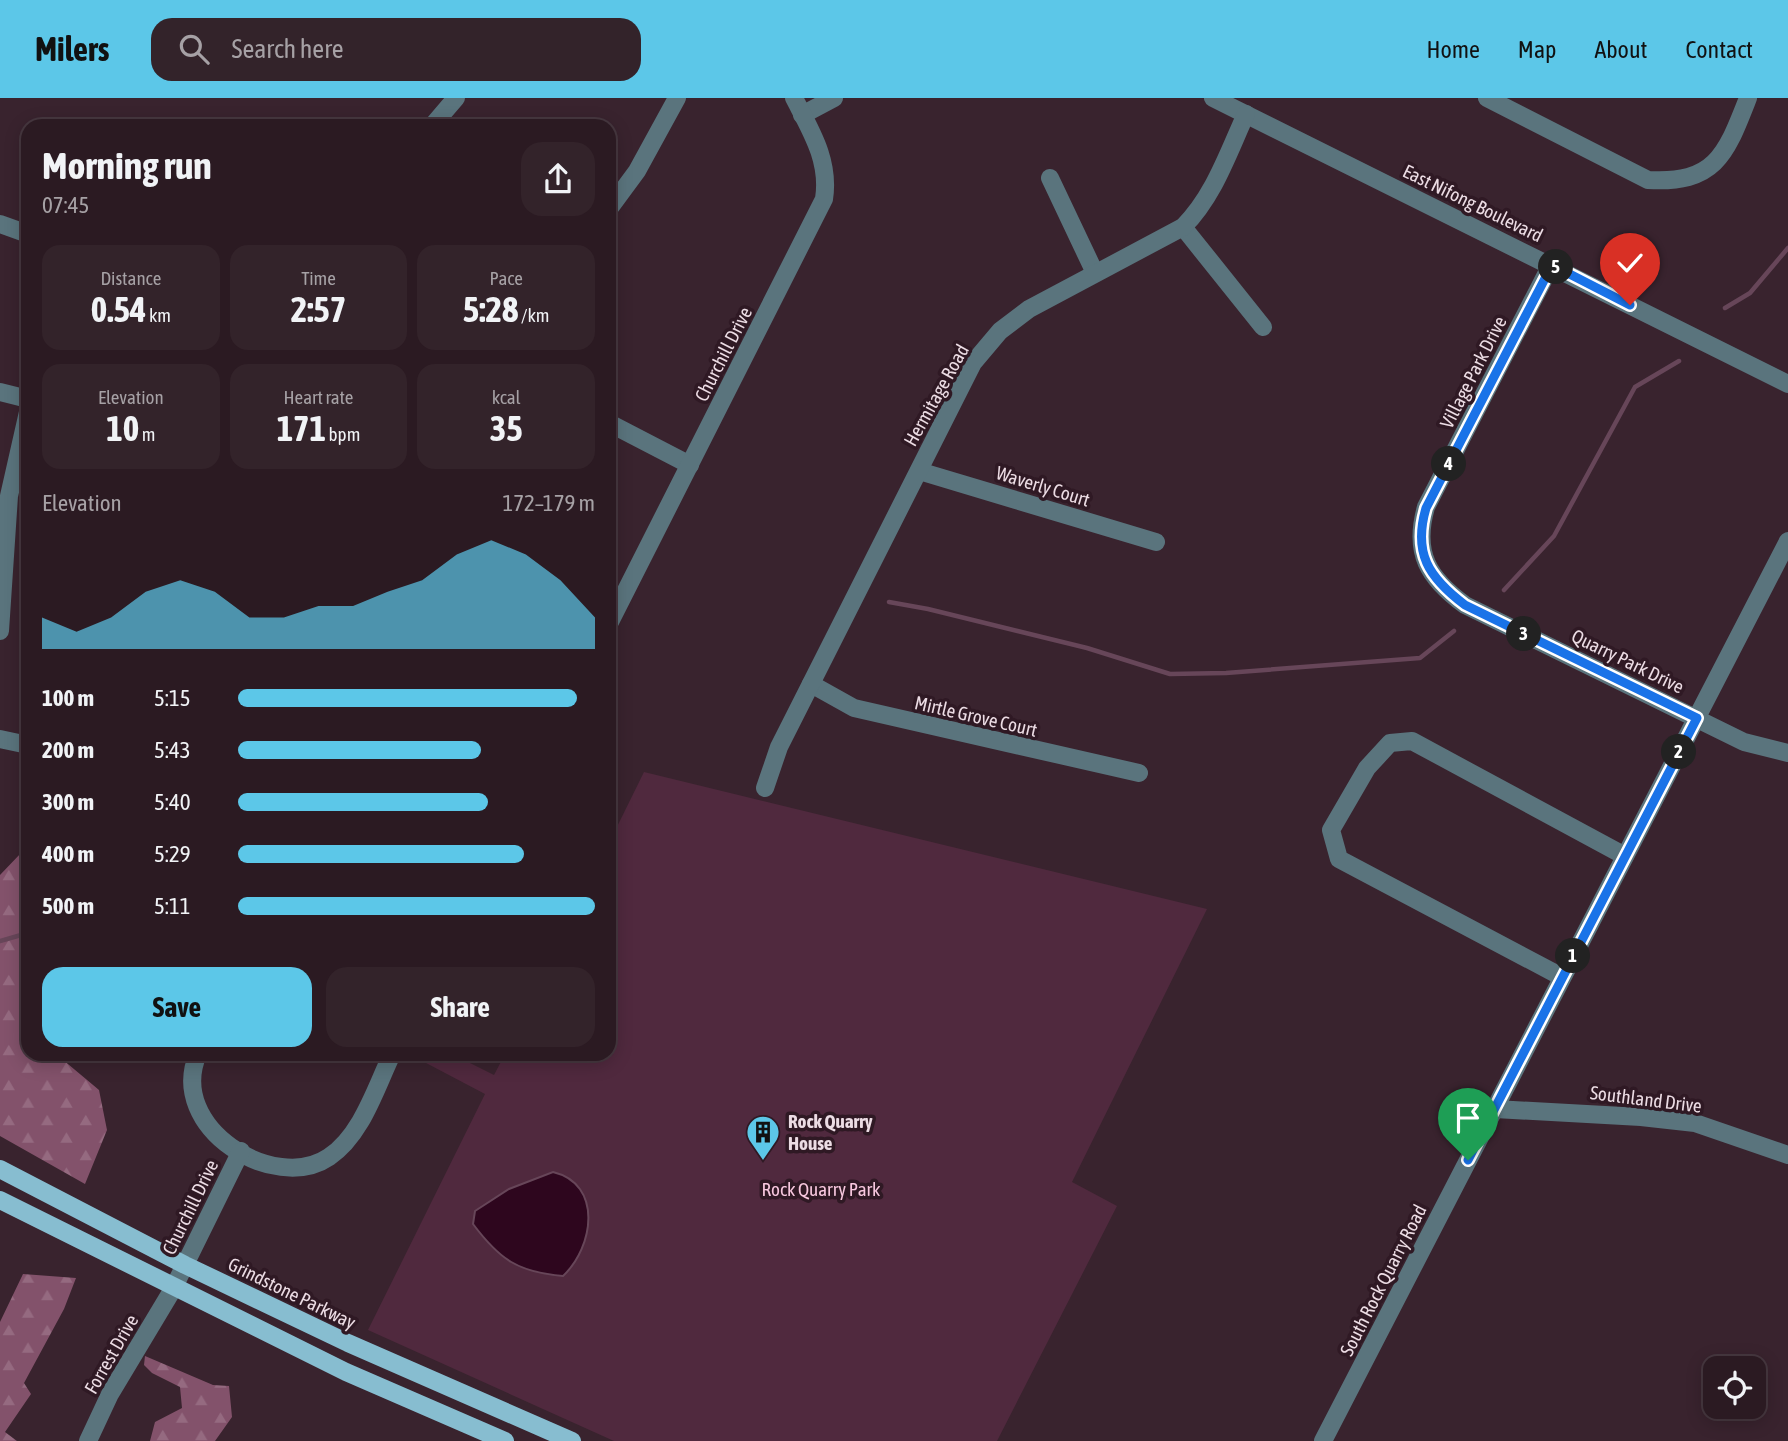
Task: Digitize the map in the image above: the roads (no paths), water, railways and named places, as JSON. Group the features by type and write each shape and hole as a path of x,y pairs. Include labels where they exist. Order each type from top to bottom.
{"main road":[{"name":"Grindstone Parkway","path":"0,1169 185,1265 348,1343 572,1441"},
{"path":"0,1200 173,1289 346,1372 506,1441"}],"street":[{"path":"438,119 456,98"},
{"path":"616,200 637,171 677,98"},
{"name":"Churchill Drive","path":"616,610 824,199 827,181 824,162 794,98"},
{"path":"802,115 834,98"},
{"name":"East Nifong Boulevard","path":"1213,98 1788,384"},
{"path":"1487,98 1648,180 1677,182 1699,174 1719,159 1732,139 1748,98"},
{"name":"Hermitage Road","path":"765,788 779,747 973,363 1000,331 1029,309 1183,227 1199,211 1210,192 1245,114"},
{"path":"1050,178 1095,273"},
{"path":"0,224 21,232"},
{"path":"1183,227 1263,327"},
{"name":"Village Park Drive","path":"1465,605 1442,588 1427,566 1420,529 1426,508 1552,265"},
{"path":"0,392 21,397"},
{"path":"616,427 690,465"},
{"path":"0,631 9,496 21,443"},
{"name":"Waverly Court","path":"919,471 1156,542"},
{"name":"South Rock Quarry Road","path":"1323,1441 1788,541"},
{"name":"Quarry Park Drive","path":"1465,605 1744,742 1788,753"},
{"name":"Mirtle Grove Court","path":"811,684 854,708 1139,773"},
{"path":"0,739 21,744"},
{"path":"1562,977 1339,859 1331,830 1367,768 1390,743 1412,741 1625,856"},
{"path":"197,1061 192,1087 198,1112 220,1139 241,1151"},
{"name":"Churchill Drive","path":"173,1289 241,1151 272,1165 290,1169 309,1167 328,1158 353,1133 389,1061"},
{"name":"Southland Drive","path":"1495,1109 1641,1117 1695,1124 1788,1155"},
{"name":"Forrest Drive","path":"88,1441 110,1394 173,1289"}],"waterway":[{"path":"1725,308 1750,293 1788,248"},
{"path":"1504,590 1554,536 1635,387 1679,361"},
{"path":"889,602 1087,648 1170,674 1226,673 1420,658 1454,631"},
{"path":"0,941 21,935"}],"place":[{"name":"Rock Quarry House","path":"763,1162"}],"park label":[{"name":"Rock Quarry Park","path":"821,1189"}]}
